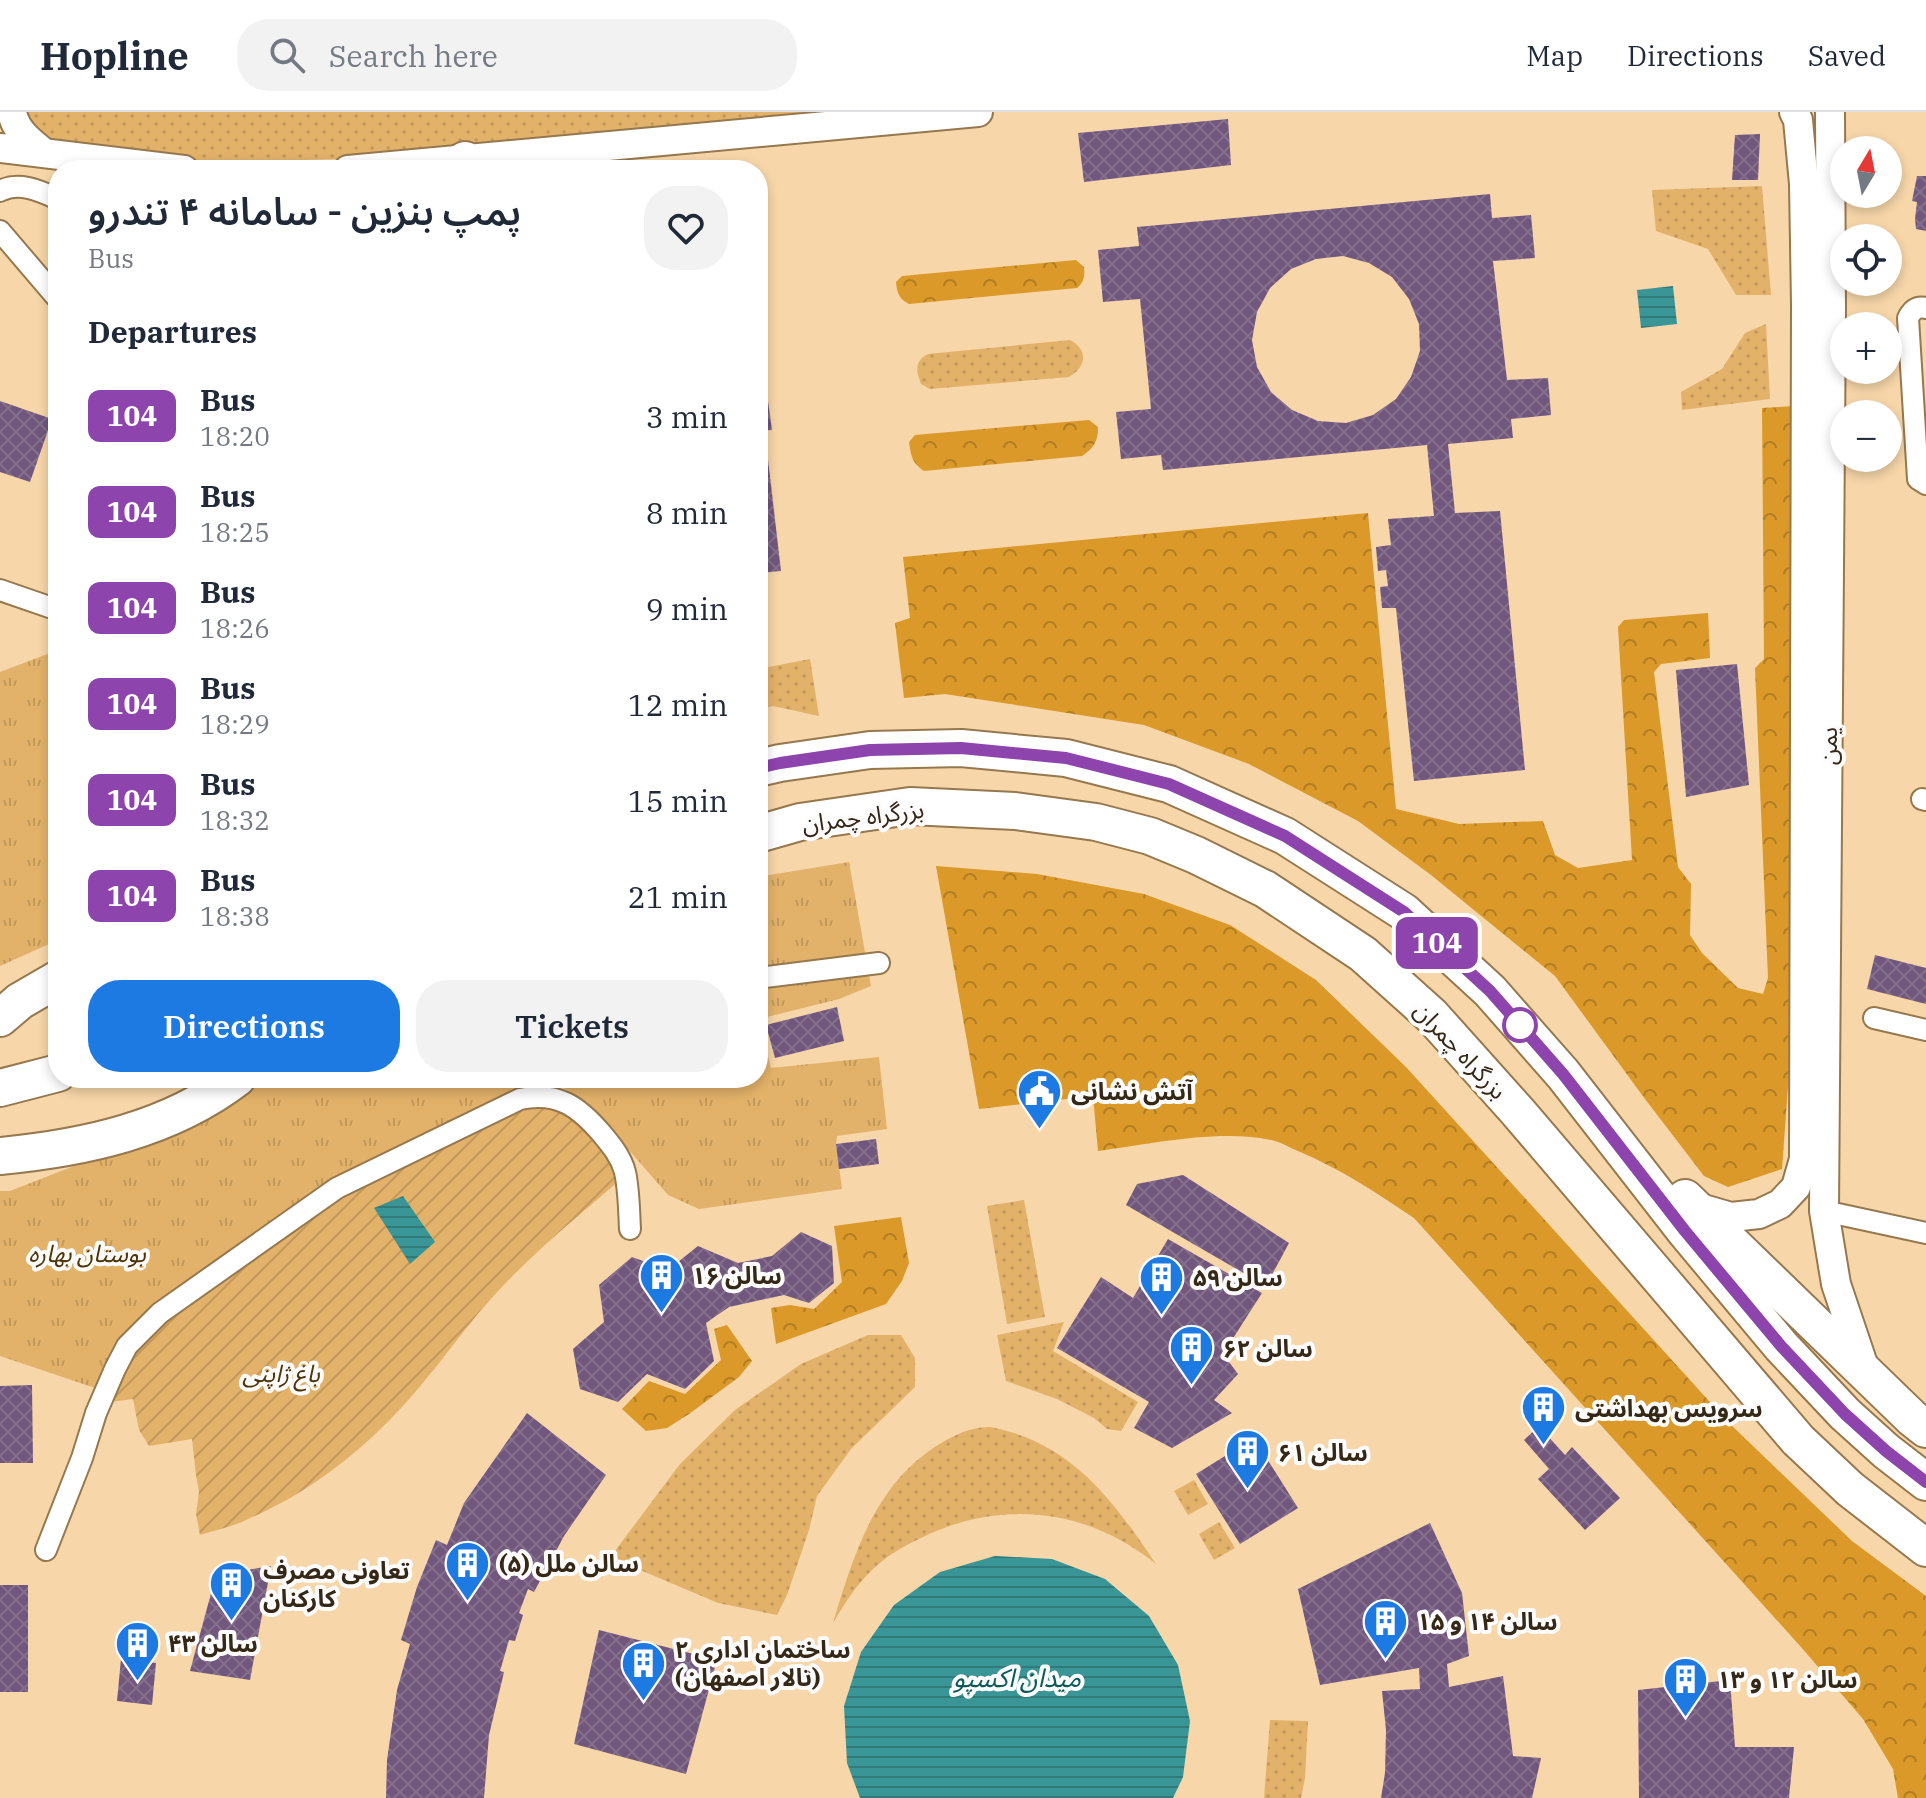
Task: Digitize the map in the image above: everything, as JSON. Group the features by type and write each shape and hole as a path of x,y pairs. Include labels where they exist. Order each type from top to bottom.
{"highway":[{"path":"768,765 870,750 961,748 1066,758 1169,784 1285,836 1404,912 1490,991 1563,1074 1692,1205 1926,1429"},
{"name":"بزرگراه چمران","path":"768,831 800,822 910,806 1015,811 1096,822 1150,836 1265,889 1363,954 1432,1016 1798,1440 1850,1489 1926,1548"},
{"path":"0,1019 20,1001 48,985"},
{"path":"0,1019 48,1007"},
{"path":"1563,1074 1685,1231 1781,1346 1845,1414 1926,1482"},
{"path":"0,1088 48,1076"},
{"path":"0,1156 57,1149 128,1133 165,1120 222,1088"}],"main road":[{"path":"12,112 12,118 23,136 15,151 95,160"},
{"path":"504,160 978,112"},
{"name":"یمن","path":"1692,1205 1731,1217 1759,1214 1780,1204 1796,1187 1804,1159 1806,305 1804,184 1798,120 1794,112"},
{"name":"یمن","path":"1830,112 1824,1211 1836,1284 1866,1374"}],"street":[{"path":"0,191 7,187 31,188 48,195"},
{"path":"0,231 48,287"},
{"path":"1926,308 1912,311 1908,318 1916,466 1918,479 1926,484"},
{"path":"0,590 48,607"},
{"path":"768,977 879,963"},
{"path":"1874,1018 1926,1030"},
{"path":"46,1550 96,1413 127,1346 160,1313 337,1188 520,1099 545,1097 568,1103 579,1110 612,1145 625,1174 630,1229"},
{"path":"1824,1211 1926,1233"}],"green space":[{"path":"23,112 911,112 408,157 306,160 181,160 50,144 37,134"},
{"path":"1762,186 1771,295 1736,295 1708,249 1656,231 1652,190"},
{"path":"1076,260 1084,267 1083,281 1077,288 909,304 901,298 896,286 902,276"},
{"path":"1766,324 1770,399 1682,410 1681,392 1722,369 1745,333"},
{"path":"1070,340 1083,353 1083,358 1082,364 1069,377 930,389 921,384 918,375 918,363 928,354"},
{"path":"1795,406 1794,1004 1782,1169 1728,1187 1704,1176 1555,976 1431,875 1358,821 1249,764 1144,725 945,694 904,698 895,623 910,618 903,557 1368,513 1396,809 1459,824 1543,821 1555,855 1578,868 1632,860 1618,627 1624,620 1708,613 1710,658 1661,664 1654,672 1678,867 1691,884 1690,935 1702,953 1738,988 1763,994 1768,978 1755,668 1764,659 1762,408"},
{"path":"1089,420 1098,427 1097,436 1092,447 1082,456 924,471 913,459 909,442 915,435"},
{"path":"48,654 48,944 0,966 0,672"},
{"path":"810,659 819,716 768,707 768,667"},
{"name":"بوستان بهاره","path":"849,862 871,986 839,999 768,1017 768,875"},
{"path":"936,866 1037,874 1144,894 1230,925 1316,980 1406,1067 1729,1423 1852,1541 1926,1596 1926,1798 1898,1798 1893,1769 1863,1719 1414,1218 1343,1173 1275,1141 1255,1137 1210,1137 1098,1151 1093,1096 979,1109"},
{"name":"بوستان بهاره","path":"768,1056 771,1068 879,1057 887,1129 837,1136 842,1189 699,1209 668,1195 587,1102 564,1088 768,1088"},
{"name":"بوستان بهاره","path":"249,1088 519,1088 348,1171 314,1191 118,1344 95,1388 0,1356 0,1191 10,1191 217,1110"},
{"name":"باغ ژاپنی","path":"528,1105 565,1108 605,1142 620,1180 506,1283 407,1401 345,1461 272,1508 235,1525 200,1535 196,1514 199,1492 192,1439 149,1446 139,1430 133,1399 111,1402 139,1339 345,1191"},
{"path":"1024,1200 1045,1317 1007,1324 987,1206"},
{"path":"901,1217 909,1263 902,1281 886,1304 776,1344 771,1308 790,1305 814,1309 842,1282 834,1226"},
{"path":"1064,1322 1053,1351 1138,1402 1121,1431 1107,1429 1094,1418 1057,1399 1006,1381 997,1335"},
{"path":"727,1325 752,1361 739,1377 667,1428 646,1431 622,1409 649,1381 685,1394 721,1360 714,1329"},
{"path":"868,1335 901,1335 915,1358 915,1387 851,1449 817,1496 809,1530 777,1615 718,1603 626,1564 612,1555 680,1464 735,1410 801,1364"},
{"path":"990,1427 1019,1435 1067,1460 1106,1496 1156,1564 1130,1545 1074,1521 1015,1514 985,1517 955,1524 891,1554 861,1581 833,1623 858,1548 882,1501 898,1480 916,1461 938,1445 968,1430"},
{"path":"1194,1480 1208,1504 1188,1515 1174,1491"},
{"path":"1219,1522 1235,1548 1214,1560 1199,1534"},
{"path":"1270,1720 1308,1721 1301,1798 1264,1798"}],"water":[{"path":"1673,286 1677,324 1641,328 1637,290"},
{"path":"403,1196 435,1242 410,1264 374,1208"},
{"name":"میدان اکسپو","path":"995,1556 1052,1559 1105,1579 1149,1616 1178,1665 1190,1721 1183,1777 1173,1798 860,1798 847,1763 844,1706 861,1652 894,1605 940,1572"}],"building":[{"path":"1228,119 1231,165 1084,182 1078,133"},
{"path":"1760,134 1758,180 1732,180 1735,135"},
{"path":"1917,176 1926,176 1926,231 1916,229 1917,202 1912,201"},
{"path":"1490,194 1492,218 1531,215 1535,258 1493,261 1507,380 1548,378 1551,415 1511,419 1513,438 1448,444 1455,513 1500,511 1525,770 1414,781 1396,608 1382,608 1380,587 1388,586 1386,570 1378,571 1376,547 1391,545 1388,519 1434,516 1427,445 1163,470 1161,455 1121,459 1116,412 1151,409 1140,299 1103,302 1098,250 1139,246 1137,227","holes":["1343,256 1369,263 1392,277 1409,299 1419,324 1420,351 1411,377 1396,399 1373,415 1346,423 1318,421 1292,410 1271,392 1257,367 1252,340 1257,312 1270,288 1291,269 1316,259"]},
{"path":"0,401 48,418 48,430 30,482 0,472"},
{"path":"768,401 772,430 768,430"},
{"path":"768,460 781,571 768,572"},
{"path":"1737,664 1749,785 1686,797 1676,670"},
{"path":"1875,955 1926,968 1926,1004 1867,989"},
{"path":"837,1007 844,1041 775,1058 768,1024"},
{"path":"876,1139 879,1164 839,1169 836,1144"},
{"path":"1183,1175 1289,1243 1266,1286 1126,1205 1137,1184"},
{"name":"سالن ۱۶","path":"801,1232 832,1246 834,1283 809,1303 784,1295 729,1307 706,1323 714,1361 685,1389 647,1374 618,1402 580,1389 573,1349 604,1322 599,1285 632,1257 668,1270 698,1246 738,1263 772,1256"},
{"name":"سالن ۵۹","path":"1168,1239 1262,1293 1223,1354 1238,1374 1214,1400 1232,1413 1172,1448 1134,1428 1149,1402 1057,1348 1101,1277 1133,1298"},
{"path":"32,1385 33,1463 0,1463 0,1386"},
{"name":"(۵) سالن ملل","path":"527,1413 606,1475 564,1536 534,1592 528,1589 519,1613 523,1615 515,1641 509,1640 500,1671 504,1672 489,1735 484,1798 386,1798 387,1760 397,1690 410,1644 401,1640 417,1587 436,1540 447,1545 464,1503"},
{"path":"1539,1426 1565,1455 1572,1447 1620,1498 1585,1530 1538,1479 1549,1469 1524,1440"},
{"name":"سالن ۶۱","path":"1254,1438 1298,1508 1240,1544 1196,1474"},
{"name":"سالن ۱۴ و ۱۵","path":"1430,1523 1462,1593 1469,1656 1447,1664 1449,1687 1503,1676 1513,1756 1541,1758 1532,1798 1381,1798 1386,1730 1382,1691 1420,1689 1419,1668 1320,1685 1298,1589"},
{"name":"تعاونی مصرف کارکنان","path":"271,1566 250,1680 190,1671 216,1575"},
{"path":"0,1585 28,1585 28,1692 0,1692"},
{"name":"ساختمان اداری ۲ (تالار اصفهان)","path":"599,1630 717,1660 686,1774 574,1744"},
{"name":"سالن ۴۳","path":"121,1659 156,1663 152,1705 117,1701"},
{"name":"سالن ۱۲ و ۱۳","path":"1730,1680 1735,1747 1794,1747 1789,1798 1639,1798 1638,1690"}],"bus line":[{"name":"104","path":"768,766 870,750 961,748 1066,758 1169,784 1285,836 1404,912 1490,991 1563,1074 1685,1231 1781,1346 1845,1414 1926,1482"}],"place":[{"name":"آتش نشانی","path":"1040,1130"},
{"name":"سالن ۱۶","path":"661,1314"},
{"name":"سالن ۵۹","path":"1162,1316"},
{"name":"سالن ۶۲","path":"1192,1387"},
{"name":"سرویس بهداشتی","path":"1544,1447"},
{"name":"سالن ۶۱","path":"1247,1491"},
{"name":"(۵) سالن ملل","path":"468,1602"},
{"name":"تعاونی مصرف کارکنان","path":"232,1623"},
{"name":"سالن ۱۴ و ۱۵","path":"1386,1660"},
{"name":"سالن ۴۳","path":"137,1682"},
{"name":"ساختمان اداری ۲ (تالار اصفهان)","path":"644,1702"},
{"name":"سالن ۱۲ و ۱۳","path":"1686,1718"}]}
